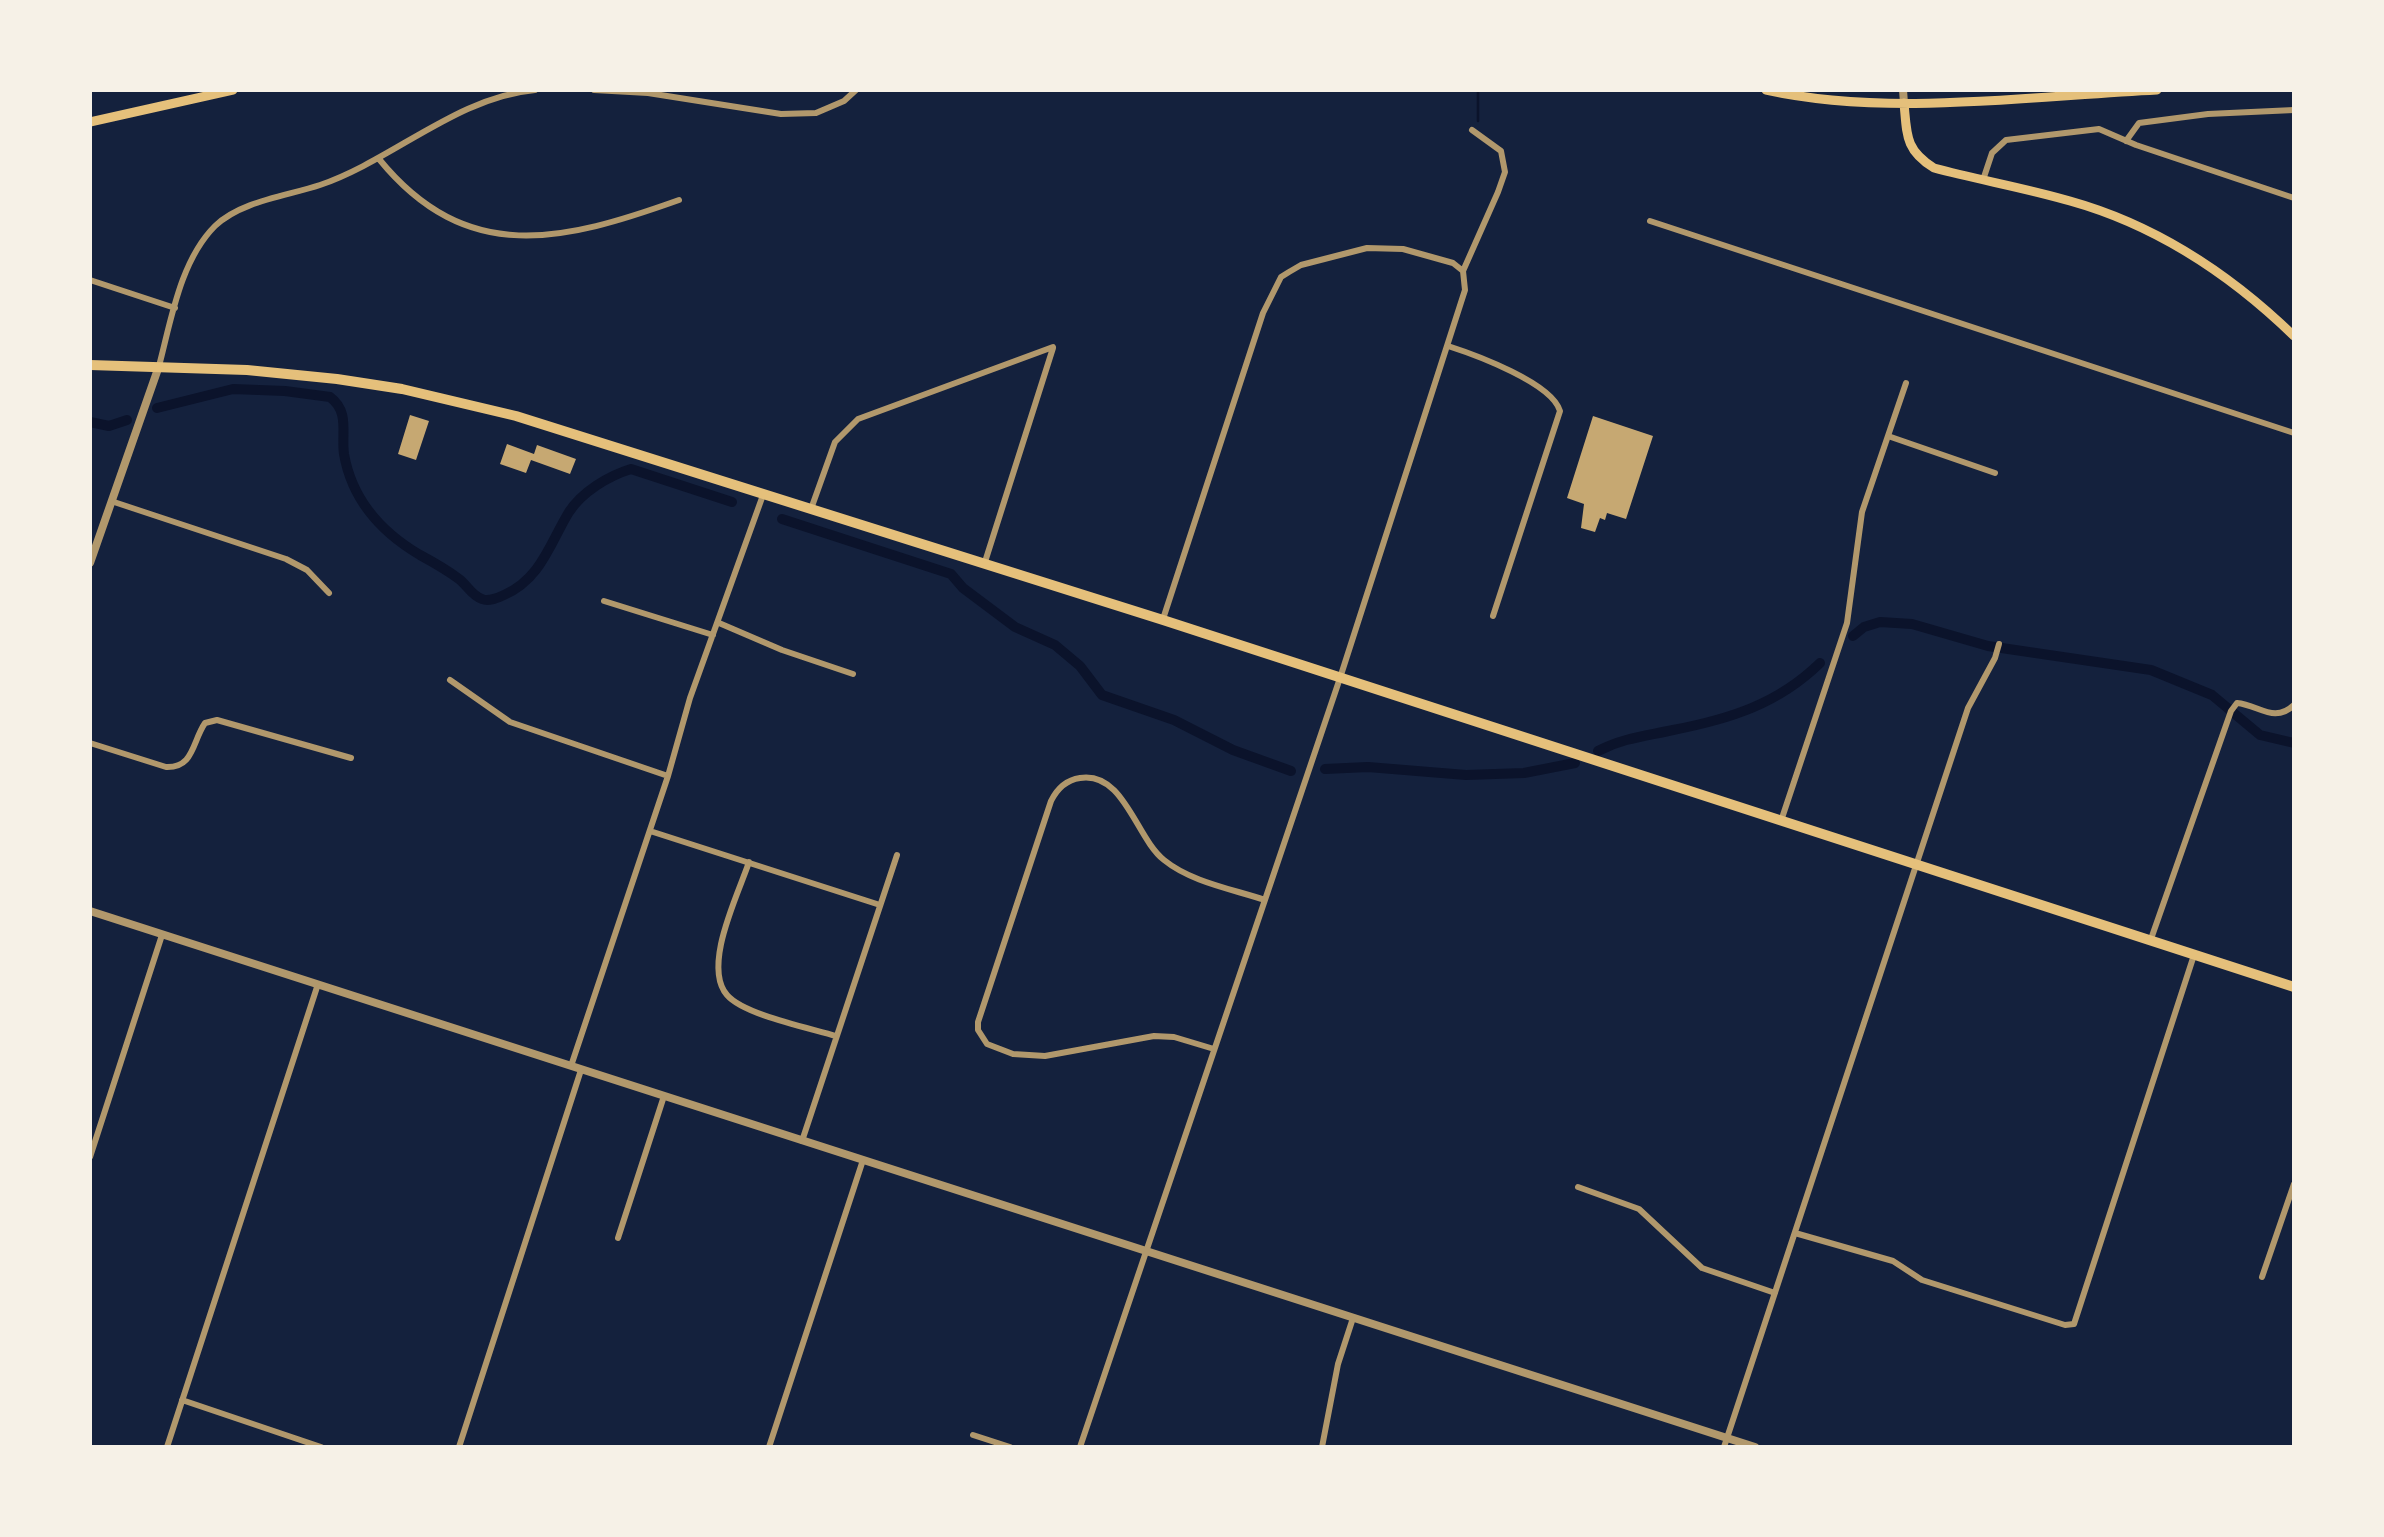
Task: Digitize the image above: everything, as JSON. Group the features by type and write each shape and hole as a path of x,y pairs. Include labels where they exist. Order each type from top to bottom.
{"highway":[{"path":"90,365 247,370 402,389 516,416 1162,620 2294,987"}],"main road":[{"path":"90,122 233,90"},
{"path":"1766,90 1840,102 1904,103 2156,90"},
{"path":"1904,103 1906,134 1910,148 1920,160 1934,168 2072,201 2160,237 2245,292 2294,336"}],"street":[{"path":"90,562 195,252 216,225 242,209 322,184 379,159 475,106 535,90"},
{"path":"594,90 648,93 781,114 816,113 844,101 856,90"},
{"path":"1903,90 1904,103"},
{"path":"2126,141 2140,123 2208,114 2294,110"},
{"path":"1983,180 1992,153 2013,138 2089,128 2294,198"},
{"path":"1080,1447 1448,346 1465,290 1462,271 1504,172 1502,151 1472,130"},
{"path":"379,159 425,204 496,235 532,238 562,233 629,218 679,200"},
{"path":"1650,221 2294,433"},
{"path":"1162,620 1263,314 1280,277 1301,265 1383,246 1452,264 1462,271"},
{"path":"90,280 175,308"},
{"path":"1448,346 1542,388 1557,402 1560,411 1492,616"},
{"path":"810,510 836,442 858,419 1053,347 984,564"},
{"path":"1780,820 1850,612 1862,512 1906,383"},
{"path":"1888,436 1996,473"},
{"path":"458,1447 690,698 763,496"},
{"path":"110,500 286,559 307,570 329,594"},
{"path":"604,600 714,635"},
{"path":"718,622 853,674"},
{"path":"1725,1442 1968,708 1999,644"},
{"path":"450,680 510,722 668,776"},
{"path":"2151,940 2232,711 2237,703 2262,713 2278,714 2294,705"},
{"path":"90,743 166,768 178,768 187,762 205,723 226,721 351,758"},
{"path":"1214,1049 1187,1040 1154,1036 1029,1057 986,1044 978,1022 1050,801 1059,788 1072,780 1090,778 1114,789 1152,848 1180,870 1264,900"},
{"path":"650,831 880,905"},
{"path":"802,1141 897,855"},
{"path":"749,862 719,950 718,977 726,994 748,1008 836,1036"},
{"path":"90,910 1725,1442 1755,1447"},
{"path":"90,1157 162,935"},
{"path":"1795,1233 1893,1261 1922,1280 2071,1326 2078,1318 2089,1285 2194,955"},
{"path":"167,1447 318,984"},
{"path":"618,1238 664,1096"},
{"path":"769,1447 863,1160"},
{"path":"2262,1277 2294,1184"},
{"path":"1578,1187 1639,1209 1702,1268 1775,1294"},
{"path":"1322,1447 1338,1364 1352,1318"},
{"path":"182,1400 321,1447"},
{"path":"972,1435 1010,1447"}],"building":[{"path":"410,415 429,421 416,460 398,454"},
{"path":"1593,416 1653,436 1626,519 1607,513 1605,520 1600,518 1595,532 1581,528 1584,504 1567,498"},
{"path":"507,444 534,454 537,445 576,459 570,474 531,460 526,473 500,464"}],"waterway":[{"path":"1478,90 1478,121"},
{"path":"157,408 233,389 330,397 342,416 348,471 370,513 406,546 485,600 504,595 527,580 574,505 596,486 622,472 631,469 732,502"},
{"path":"90,422 109,426 127,420"},
{"path":"782,519 951,574 963,588 1015,627 1055,645 1080,666 1102,695 1174,720 1233,750 1291,771"},
{"path":"1853,636 1880,622 1912,624 1988,646 2151,670 2212,695 2260,735 2294,743"},
{"path":"1598,751 1626,740 1714,721 1752,708 1787,689 1820,663"},
{"path":"1325,769 1368,767 1466,775 1524,773 1575,763"}]}
